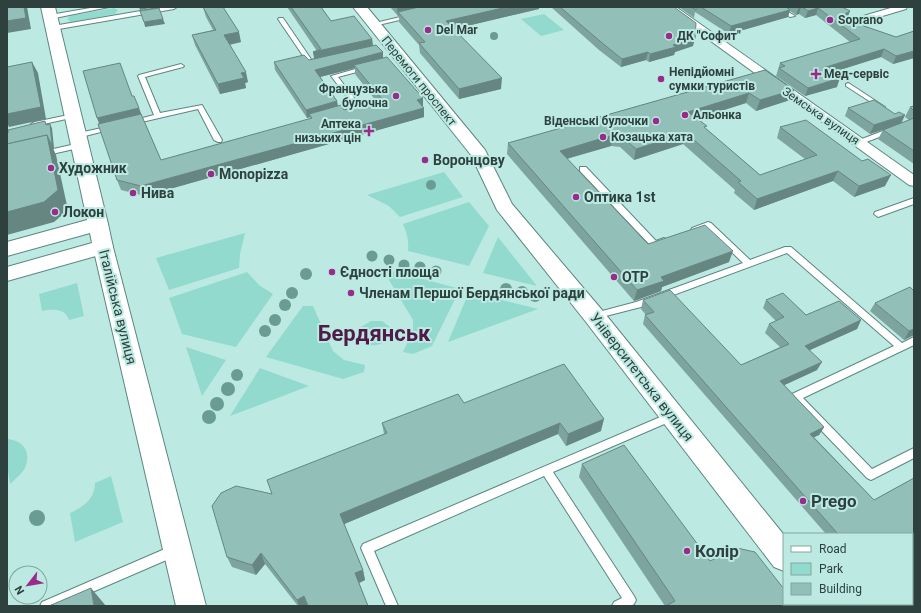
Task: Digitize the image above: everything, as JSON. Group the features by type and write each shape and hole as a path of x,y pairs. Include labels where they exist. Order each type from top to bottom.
{"main road":[{"name":"Перемоги проспект","path":"360,7 374,24 393,54 479,154"},
{"name":"Італійська вулиця","path":"50,17 100,235 191,606"},
{"name":"Університетська вулиця","path":"479,154 504,206 594,316 783,556"},
{"path":"7,249 100,235"},
{"path":"7,274 100,235"}],"street":[{"name":"Земська вулиця","path":"669,7 914,182"},
{"path":"846,24 903,7"}],"lane":[{"path":"50,17 106,7"},
{"path":"125,7 127,15"},
{"path":"50,17 127,15 174,7"},
{"path":"374,24 423,13 433,7"},
{"path":"776,7 792,16"},
{"path":"282,19 312,65 319,64"},
{"path":"158,116 141,76 181,66"},
{"path":"344,111 358,107 334,76 372,67"},
{"path":"848,85 892,112"},
{"path":"36,156 119,126 200,106 218,140"},
{"path":"29,126 73,116"},
{"path":"858,142 896,129"},
{"path":"583,169 654,244 675,237"},
{"path":"878,214 914,200"},
{"path":"688,232 708,225 749,264"},
{"path":"594,316 638,305 788,249 901,347"},
{"path":"914,341 796,397 871,475 914,453"},
{"path":"392,606 367,548 672,416"},
{"path":"546,470 630,600 618,606"},
{"path":"46,606 178,550"}],"green space":[{"path":"114,8 118,10 115,14 71,22 67,19 70,16"},
{"path":"544,14 564,30 541,36 521,19"},
{"path":"444,172 463,197 400,217 389,206 367,195"},
{"path":"469,202 489,226 469,266 408,251 406,231 403,224"},
{"path":"245,233 240,254 239,268 169,290 156,258"},
{"path":"498,237 537,286 483,273"},
{"path":"394,271 460,289 432,346 413,354 403,352 413,331 413,320 389,280"},
{"path":"247,272 259,285 273,294 236,347 182,334 169,298"},
{"path":"77,283 84,316 69,320 62,311 42,311 39,294"},
{"path":"469,292 538,309 448,342"},
{"path":"303,306 313,306 333,351 344,360 365,365 364,372 343,379 266,357"},
{"path":"371,321 382,321 390,327 391,335 381,344 368,345 359,340 357,334 359,328"},
{"path":"186,347 226,360 202,396"},
{"path":"260,368 309,386 230,416"},
{"path":"7,439 22,444 27,452 27,462 25,468 10,484 7,464"},
{"path":"111,476 123,522 75,542 70,513 84,505 91,498 95,483"}],"building":[{"path":"7,7 24,7 26,18 7,21"},
{"path":"203,7 223,7 239,32 224,35 246,72 241,73 244,78 218,84 192,35 216,30"},
{"path":"291,7 321,7 331,21 354,16 372,39 313,52 321,49"},
{"path":"419,7 507,7 446,21 502,78 459,89 419,43 425,42 398,12"},
{"path":"560,7 674,7 696,23 695,39 673,45 676,47 622,59"},
{"path":"701,7 786,7 790,10 731,26"},
{"path":"802,7 842,7 850,11 845,14 844,17 846,20 857,18 864,26 896,37 914,31 914,51 896,56 884,49 823,68 840,78 808,88 779,68 785,66 780,63 860,39 818,8 808,11"},
{"path":"159,8 163,19 144,22 140,11"},
{"path":"376,45 383,52 315,70 337,101 306,110 274,62 304,55 309,60"},
{"path":"387,57 423,98 417,100 424,108 141,186 117,180 98,124 141,114 161,160 312,118 309,114 341,105 344,110 382,99 354,65"},
{"path":"32,62 41,107 7,114 7,67"},
{"path":"120,63 132,96 134,96 139,108 97,118 83,71"},
{"path":"765,70 794,90 760,100 749,93 688,112 707,126 704,127 760,175 817,155 780,127 806,120 862,161 868,159 891,175 859,186 838,171 757,199 738,182 741,181 686,133 636,149 622,137 613,135 560,151 648,244 705,225 733,251 661,277 664,281 637,290 508,143"},
{"path":"874,100 895,114 899,112 905,115 874,125 848,108"},
{"path":"914,118 914,151 883,130"},
{"path":"45,121 46,125 50,124 52,144 47,135 7,144 8,130"},
{"path":"47,135 58,190 44,202 7,212 7,144"},
{"path":"910,287 914,291 914,329 909,331 875,303"},
{"path":"670,290 741,365 789,344 769,324 784,317 766,300 783,293 806,315 839,301 861,320 805,346 822,362 780,381 824,427 810,434 874,500 914,478 914,556 913,533 837,533 645,315 654,312 643,300"},
{"path":"564,364 604,419 568,434 560,423 340,514 363,570 355,573 368,606 308,606 304,596 297,600 261,553 252,565 227,557 212,506 221,493 236,486 272,494 267,480 387,433 382,423 458,394 464,403"},
{"path":"624,445 710,561 737,548 755,552 783,588 783,605 787,606 666,606 675,601 582,464"},
{"path":"91,588 94,606 49,606"}],"place":[{"name":"Soprano","path":"830,20"},
{"name":"Del Mar","path":"428,30"},
{"name":"ДК \"Софит\"","path":"669,36"},
{"name":"Мед-сервіс","path":"816,74"},
{"name":"Непідйомні сумки туристів","path":"661,79"},
{"name":"Французька булочна","path":"396,96"},
{"name":"Альонка","path":"685,115"},
{"name":"Віденські булочки","path":"656,121"},
{"name":"Аптека низьких цін","path":"369,131"},
{"name":"Козацька хата","path":"603,137"},
{"name":"Воронцову","path":"425,160"},
{"name":"Художник","path":"51,168"},
{"name":"Monopizza","path":"211,174"},
{"name":"Нива","path":"133,193"},
{"name":"Оптика 1st","path":"576,197"},
{"name":"Локон","path":"55,212"},
{"name":"Єдності площа","path":"332,272"},
{"name":"OTP","path":"614,277"},
{"name":"Членам Першої Бердянської ради","path":"351,293"},
{"name":"Prego","path":"803,501"},
{"name":"Колір","path":"687,551"}],"district":[{"name":"Бердянськ","path":"374,333"}]}
